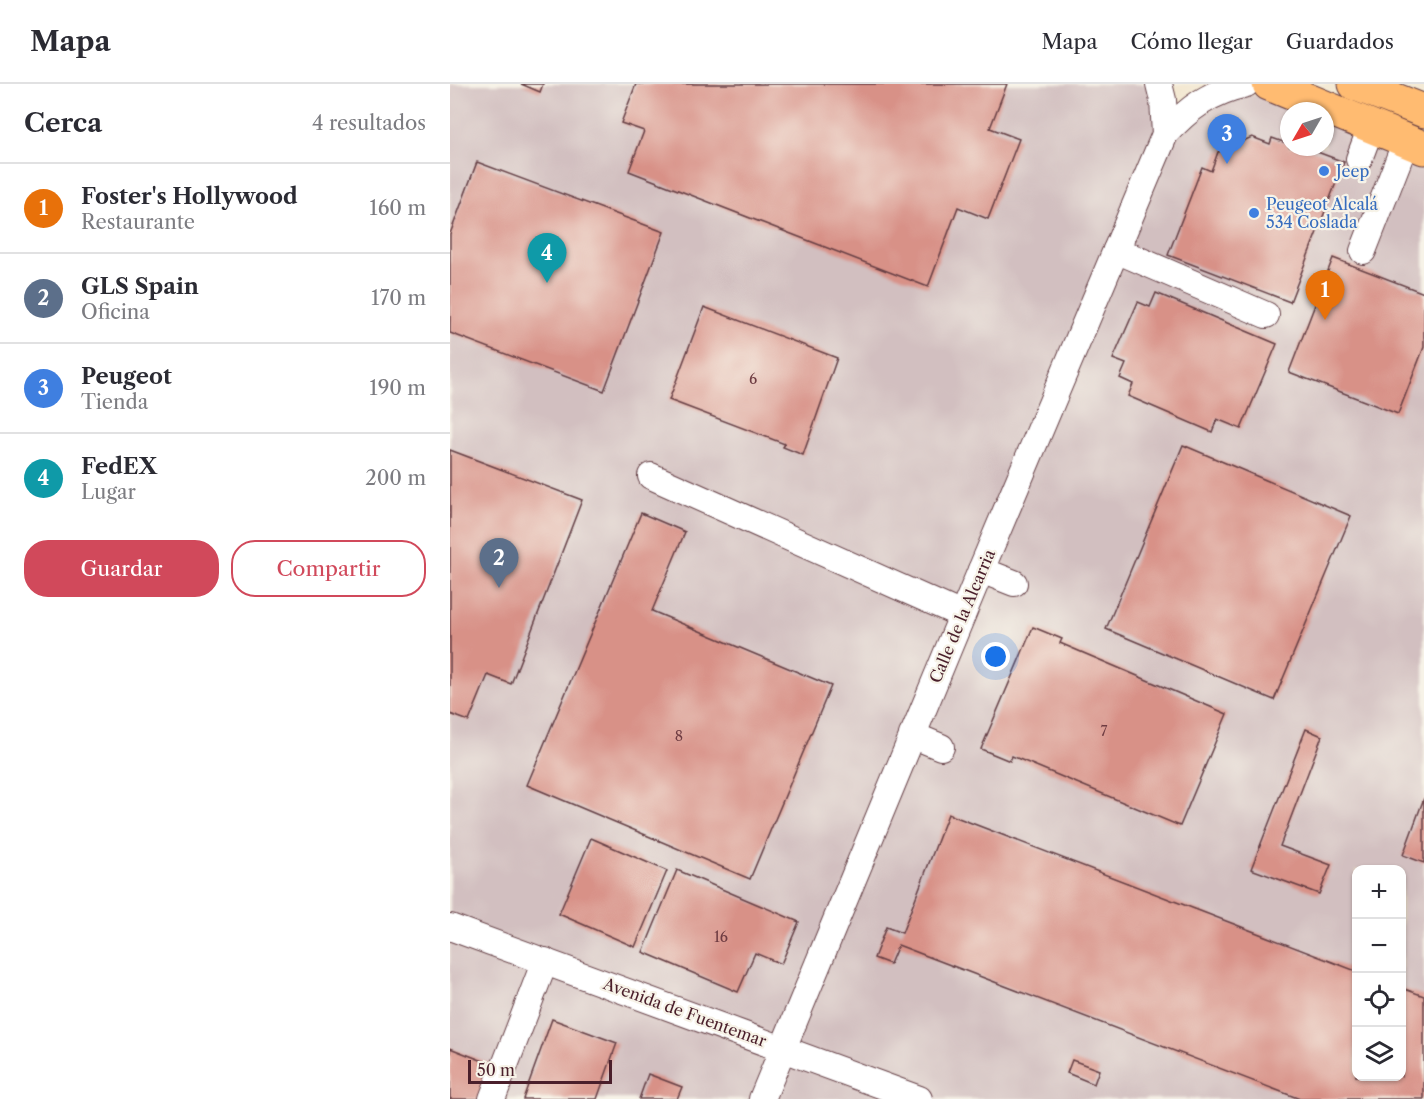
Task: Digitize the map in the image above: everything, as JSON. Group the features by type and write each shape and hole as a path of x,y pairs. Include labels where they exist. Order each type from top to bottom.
{"main road":[{"path":"1269,84 1415,144"},
{"path":"1355,84 1424,111"}],"street":[{"name":"Calle de la Alcarria","path":"1159,84 1163,100 1165,134"},
{"name":"Calle de la Alcarria","path":"762,1099 962,615 1165,134 1198,102 1246,84"},
{"path":"1359,159 1371,126"},
{"path":"1363,251 1415,144"},
{"path":"1116,250 1266,315"},
{"path":"651,476 962,615"},
{"path":"981,570 1014,584"},
{"path":"912,735 941,747"},
{"name":"Avenida de Fuentemar","path":"450,927 919,1099"},
{"path":"492,1099 545,961"}],"shaded area":[{"path":"450,84 1150,84 1190,118 1245,94 1275,97 1286,102 1280,102 1280,156 1334,156 1334,123 1424,162 1424,1099 450,1099"}],"building":[{"path":"521,84 543,84 540,92"},
{"path":"636,84 1007,84 990,128 1019,139 988,219 958,207 928,287 629,171 644,131 621,123"},
{"name":"Peugeot Alcalá 534 Coslada","path":"1252,137 1270,144 1272,138 1280,141 1280,156 1328,156 1344,162 1290,302 1168,255 1202,167 1211,171 1218,152"},
{"path":"477,162 664,232 604,391 450,333 450,234"},
{"path":"1333,258 1424,293 1424,347 1398,414 1289,372"},
{"path":"1156,293 1277,344 1241,429 1217,419 1212,432 1128,396 1133,384 1120,378 1126,364 1113,359 1138,302 1150,307"},
{"path":"704,307 837,358 803,455 783,447 785,444 669,400"},
{"path":"1183,445 1351,516 1274,700 1106,629"},
{"path":"450,450 582,500 511,684 488,675 469,721 450,714"},
{"path":"641,513 685,532 652,611 831,686 750,879 527,785"},
{"path":"1033,627 1062,639 1060,643 1227,714 1180,826 1012,756 1010,761 981,749"},
{"path":"1306,729 1322,736 1280,846 1331,865 1319,894 1251,869"},
{"path":"1424,798 1424,863 1403,855"},
{"path":"948,814 1352,969 1352,1081 1406,1081 1406,989 1424,996 1424,1099 1300,1099 898,945 890,964 874,958 886,927 902,933"},
{"path":"591,838 667,871 635,947 559,914"},
{"path":"677,870 799,922 781,964 755,953 738,992 643,952"},
{"path":"552,1019 617,1043 597,1099 523,1099"},
{"path":"450,1048 496,1066 484,1099 450,1099"},
{"path":"1072,1060 1099,1070 1094,1084 1067,1073"},
{"path":"648,1074 682,1087 677,1099 639,1099"}],"place":[{"name":"Peugeot","path":"1227,164"},
{"name":"Jeep","path":"1324,171"},
{"name":"Peugeot Alcalá 534 Coslada","path":"1254,213"},
{"name":"FedEX","path":"547,283"},
{"name":"Foster's Hollywood","path":"1325,320"},
{"name":"GLS Spain","path":"499,588"}]}
